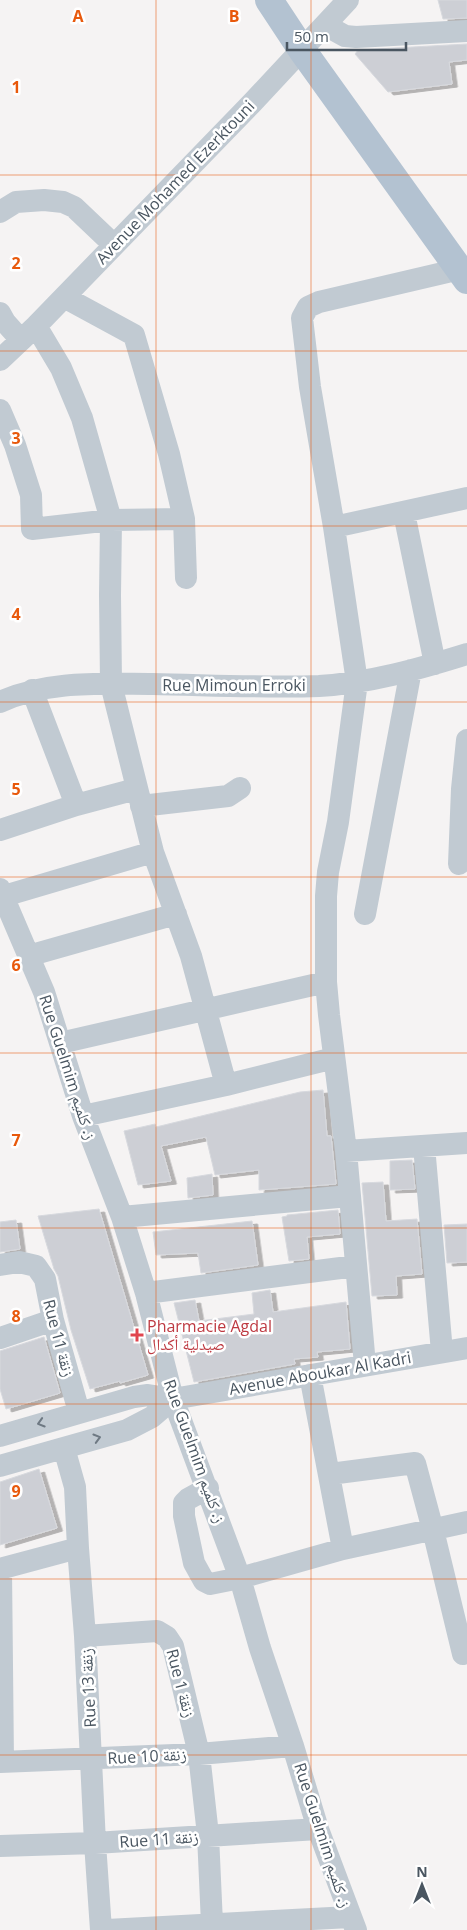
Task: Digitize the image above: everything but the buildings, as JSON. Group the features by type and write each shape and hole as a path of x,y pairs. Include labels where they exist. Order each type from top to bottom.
{"main road":[{"path":"269,0 302,50 463,275"}],"street":[{"name":"Avenue Mohamed Ezerktouni","path":"0,360 114,246 348,0"},
{"path":"325,25 344,36 356,37 467,31"},
{"path":"0,212 16,202 44,200 63,202 74,207 114,246"},
{"path":"365,1365 346,1151 326,982 326,896 328,872 338,822 357,682 334,527 310,386 302,318 308,307 319,302 463,275"},
{"path":"64,297 134,335 169,454 184,519 186,578"},
{"path":"0,313 5,322 28,333 61,368 82,418 111,520 111,684 153,852 191,956 226,1085"},
{"path":"0,410 15,445 32,496 32,530 111,520 184,519"},
{"path":"334,527 467,498"},
{"path":"404,513 435,664"},
{"name":"Rue Mimoun Erroki","path":"0,702 32,690 71,684 284,686 357,682 435,664 467,654"},
{"path":"365,914 411,670"},
{"path":"32,690 76,805"},
{"path":"459,864 462,789 467,740"},
{"path":"0,830 76,805 139,798 228,796 240,788"},
{"path":"2,893 153,852"},
{"name":"Rue Guelmim ز. كلميم","path":"2,893 44,992 83,1116 122,1217 146,1293 173,1399 208,1488 240,1578 260,1648 293,1746 318,1829 353,1924"},
{"path":"28,956 176,914"},
{"path":"60,1043 326,982"},
{"path":"83,1116 226,1085 334,1058"},
{"path":"346,1151 467,1143"},
{"path":"424,1146 442,1352"},
{"path":"122,1217 349,1196"},
{"name":"Rue 11 زنقة","path":"0,1265 19,1262 36,1266 45,1278 53,1320 80,1412"},
{"path":"146,1293 356,1266"},
{"path":"0,1338 53,1320"},
{"name":"Avenue Aboukar Al Kadri","path":"0,1436 134,1397 148,1395 173,1399 467,1348"},
{"path":"310,1375 343,1549"},
{"path":"0,1466 140,1424 152,1417 173,1399"},
{"name":"Rue 13 زنقة","path":"64,1448 75,1487 101,1930"},
{"path":"330,1474 415,1463 463,1654"},
{"path":"208,1488 184,1503 184,1516 194,1562 206,1583 220,1583 343,1549 467,1522"},
{"path":"1,1762 1,1569 78,1548"},
{"name":"Rue 1 زنقة","path":"85,1636 157,1630 167,1637 173,1646 199,1754 208,1835 202,1927"},
{"name":"Rue 10 زنقة","path":"1,1762 199,1754 293,1746"},
{"name":"Rue 11 زنقة","path":"0,1846 95,1843 318,1829"},
{"path":"107,1930 353,1924"}],"place":[{"name":"Pharmacie Agdal صيدلية أكدال","path":"137,1335"}]}
